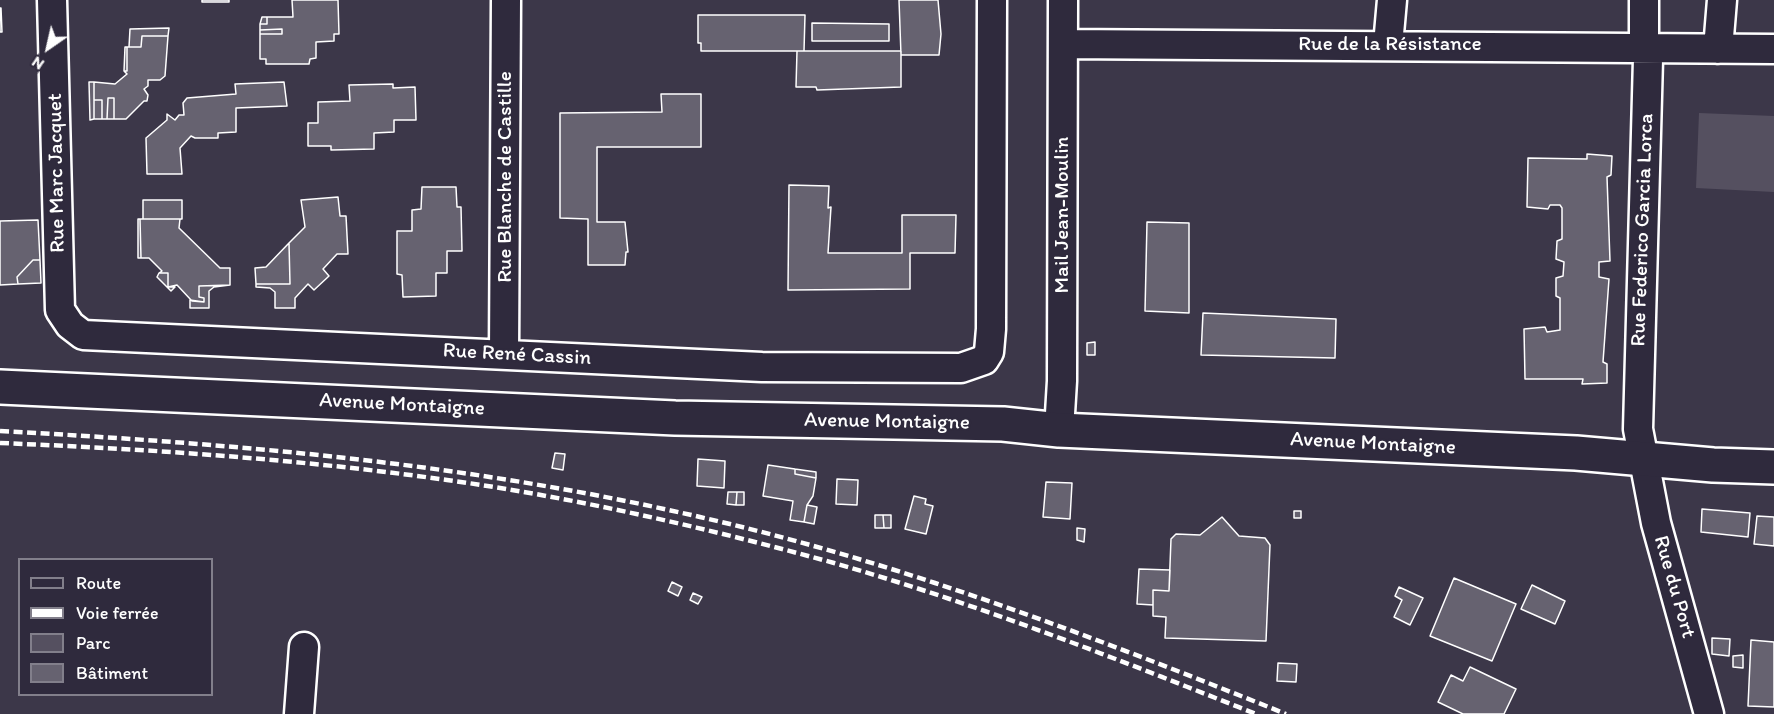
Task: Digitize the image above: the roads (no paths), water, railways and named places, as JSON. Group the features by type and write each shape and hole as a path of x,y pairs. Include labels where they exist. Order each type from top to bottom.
{"main road":[{"name":"Avenue Montaigne","path":"0,387 663,417 1003,424 1059,430 1576,453 1774,467"}],"street":[{"name":"Rue Marc Jacquet","path":"52,0 60,310"},
{"name":"Rue Blanche de Castille","path":"504,353 506,0"},
{"name":"Rue René Cassin","path":"60,310 70,325 83,335 504,353 762,367 961,368 984,360 989,352 991,329 992,0"},
{"name":"Mail Jean-Moulin","path":"1059,430 1062,381 1063,0"},
{"path":"1388,45 1392,0"},
{"name":"Rue Federico Garcia Lorca","path":"1644,0 1648,91 1638,429 1645,459"},
{"path":"1718,49 1722,0"},
{"name":"Rue de la Résistance","path":"1063,44 1774,49"},
{"name":"Rue du Port","path":"1645,459 1656,523 1710,714"},
{"path":"298,714 304,647"}],"railway":[{"path":"0,431 177,442 438,469 612,498 700,517 850,556 924,579 1142,657 1286,714"},
{"path":"0,443 112,448 335,466 496,487 642,515 834,563 941,596 1099,653 1256,714"}]}
